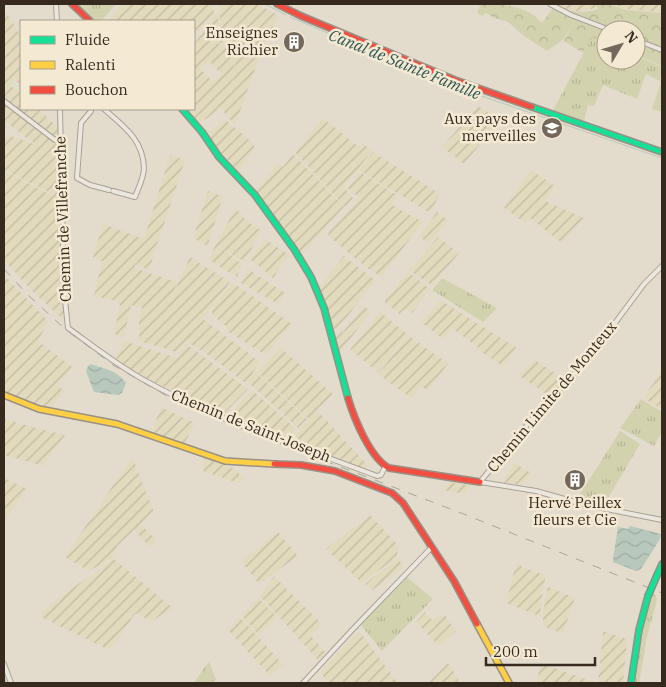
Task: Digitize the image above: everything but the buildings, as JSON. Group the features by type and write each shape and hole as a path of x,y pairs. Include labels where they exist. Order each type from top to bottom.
{"street":[{"path":"56,4 57,20"},
{"path":"72,4 89,20"},
{"path":"277,4 455,80 662,152"},
{"path":"550,4 596,25"},
{"path":"646,44 662,50"},
{"path":"4,101 55,140 61,142"},
{"path":"92,110 81,122 78,178 90,185 135,198 144,169 139,145 134,136 105,110"},
{"path":"183,110 219,156 255,196 311,277 324,308 352,412 380,463 385,467 536,491 586,505 662,520"},
{"name":"Chemin de Villefranche","path":"60,111 64,291 68,328"},
{"name":"Chemin Limite de Monteux","path":"480,482 532,419 588,358 644,284 662,266"},
{"name":"Chemin de Saint-Joseph","path":"68,328 131,372 187,402 255,431 377,476 381,475 385,467"},
{"path":"4,395 39,409 117,424 225,461 300,465 335,471 398,497 454,581 509,683"},
{"path":"304,683 431,548"},
{"path":"631,683 639,630 648,596 662,564"},
{"path":"4,664 11,683"}],"shaded area":[{"path":"122,4 213,4 214,13 195,36 195,20 109,20"},
{"path":"220,4 257,4 278,15 257,64 235,125 229,119 230,107 228,118 220,108 206,119 197,123 186,110 195,110 195,43 218,12 218,43 235,53 231,99 236,52 219,42","holes":["209,61 221,74 213,82 200,68"]},
{"path":"554,4 595,4 597,8 576,11 567,10"},
{"path":"612,4 662,4 662,12 626,9"},
{"path":"4,10 20,34 20,84 14,80 11,86 20,93 20,110 39,110 59,128 58,139 54,138 4,99"},
{"path":"4,104 59,144 60,178 53,194 4,170 4,140 8,135 39,147 4,121"},
{"path":"478,106 499,120 464,164 442,147"},
{"path":"323,118 359,147 362,143 372,151 344,187 353,198 345,207 295,152"},
{"path":"226,120 253,143 255,148 239,171 210,142 205,133"},
{"path":"373,152 440,194 430,213 359,170"},
{"path":"293,154 344,207 302,253 256,193 278,164 283,167"},
{"path":"170,155 185,160 149,270 136,265 138,259 134,268 177,282 172,296 190,257 230,282 203,319 260,362 248,380 255,372 307,419 298,428 247,381 244,382 186,341 176,352 139,341 139,323 142,308 131,305 124,337 114,334 120,305 117,301 94,296 102,261 93,257 103,224 144,239"},
{"path":"531,170 555,186 545,201 584,218 562,243 530,218 525,223 504,208"},
{"path":"4,171 53,196 61,180 62,295 66,322 32,291 4,260"},
{"path":"360,172 397,195 392,205 423,222 381,277 328,236 329,231 352,207 358,197 348,188"},
{"path":"208,191 223,196 208,245 206,245 193,238"},
{"path":"235,209 241,213 245,220 261,230 245,262 222,249 242,264 237,277 209,260"},
{"path":"437,212 448,220 429,244 419,236"},
{"path":"438,237 459,253 432,286 409,270"},
{"path":"265,239 289,255 273,278 250,259"},
{"path":"344,256 376,281 336,330 330,325 319,287"},
{"path":"248,269 285,293 278,304 241,283"},
{"path":"408,272 430,289 412,313 405,309 399,314 384,301"},
{"path":"4,275 48,321 38,341 72,367 58,386 64,391 52,407 48,408 4,394"},
{"path":"232,282 292,324 266,355 228,332 226,326 212,315 212,310"},
{"path":"440,300 517,348 503,366 481,352 480,349 452,328 443,339 421,322"},
{"path":"364,306 371,312 339,353 335,338 341,330 343,332"},
{"path":"380,312 407,334 378,372 350,350"},
{"path":"408,335 440,358 449,362 428,391 421,386 411,398 378,374"},
{"path":"124,341 177,358 186,344 248,389 224,414 143,377 116,359"},
{"path":"280,347 333,394 317,410 368,466 365,469 307,448 295,435 309,419 257,372"},
{"path":"535,360 564,379 548,395 518,375"},
{"path":"662,371 662,409 643,398"},
{"path":"252,390 295,428 286,439 234,419 229,415"},
{"path":"161,407 195,423 184,445 152,432"},
{"path":"4,419 65,435 43,466 4,455"},
{"path":"132,457 154,512 141,524 157,541 150,547 134,530 117,546 112,558 89,571 65,557"},
{"path":"204,458 233,468 244,478 238,483 203,471"},
{"path":"514,463 531,473 522,485 503,482"},
{"path":"4,478 27,489 4,521"},
{"path":"449,482 470,485 465,494 443,490"},
{"path":"370,515 398,545 397,557 362,583 326,549"},
{"path":"278,532 298,556 259,584 241,561"},
{"path":"398,558 404,568 372,590 365,584"},
{"path":"114,559 173,608 150,622 138,613 134,615 113,647 107,649 41,617 44,610"},
{"path":"516,564 546,576 540,616 506,603"},
{"path":"274,576 322,624 311,636 326,653 319,661 260,596"},
{"path":"548,587 575,598 563,634 543,626 543,613"},
{"path":"258,598 277,617 259,635 242,616"},
{"path":"425,612 432,620 444,614 456,631 439,646 416,622"},
{"path":"240,617 284,665 270,676 228,630"},
{"path":"359,631 398,683 328,683 320,672"},
{"path":"603,631 627,639 623,683 598,683"},
{"path":"448,663 461,683 428,683"},
{"path":"540,663 594,682 594,683 537,683"}],"green space":[{"path":"76,4 116,4 102,20 94,20"},
{"path":"477,4 512,6 529,12 542,23 553,8 576,19 564,39 547,51 524,36 508,22 494,18 486,13 482,16 477,13 480,6"},
{"path":"596,4 609,4 626,10 662,13 662,66 646,59 646,20 596,20 596,39 592,37 583,53 564,41 577,16 567,11 582,12 598,9"},
{"path":"592,37 596,39 596,70 646,70 646,60 662,67 660,81 646,74 637,99 603,85 594,106 588,105 584,121 552,112"},
{"path":"662,79 662,112 652,109"},
{"path":"442,278 497,308 483,322 432,290"},
{"path":"641,399 662,412 662,432 654,446 620,428"},
{"path":"620,431 640,444 604,505 577,499"},
{"path":"407,577 433,599 382,651 360,624"},
{"path":"653,593 657,600 647,637 639,683 635,683 644,627"},
{"path":"209,661 216,680 210,683 194,683"}],"water":[{"path":"91,364 119,375 126,383 122,393 118,395 94,392 86,371"},
{"path":"630,526 661,534 660,539 641,569 636,571 613,562 618,527 628,529"}],"waterway":[{"name":"Canal de Sainte Famille","path":"265,4 286,15"},
{"path":"285,4 292,7"},
{"path":"295,9 326,23"},
{"name":"Canal de Sainte Famille","path":"290,17 470,92 662,158"},
{"path":"364,39 394,52"},
{"path":"451,76 519,99"},
{"path":"4,676 6,683"}],"railway":[{"path":"4,269 27,294 65,329 113,365 174,400 244,430 461,513 662,593"}],"traffic: fast":[{"path":"532,107 662,152"},
{"path":"183,110 202,132 219,157 255,195 294,249 311,277 324,308 348,398"},
{"path":"658,573 662,564"},
{"path":"648,596 658,573"},
{"path":"631,683 639,630 648,596"}],"traffic: slow":[{"path":"4,395 39,409 117,424 225,461 274,464"},
{"path":"477,624 509,683"}],"traffic: jam":[{"path":"72,4 89,20"},
{"path":"277,4 301,16 455,80 532,107"},
{"path":"348,398 354,416 369,447 375,456 389,468 480,482"},
{"path":"274,464 301,465 335,471 392,493 403,503 454,581 477,624"}],"place":[{"name":"Enseignes Richier","path":"294,42"},
{"name":"Aux pays des merveilles","path":"552,128"},
{"name":"Hervé Peillex fleurs et Cie","path":"575,480"}]}
